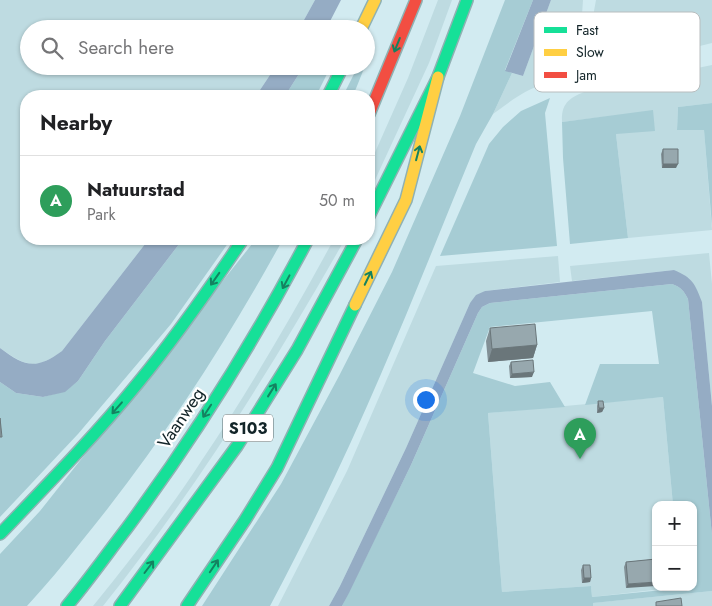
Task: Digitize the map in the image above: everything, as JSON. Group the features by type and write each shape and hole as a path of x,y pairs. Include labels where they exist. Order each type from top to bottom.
{"highway":[{"path":"365,20 375,0"},
{"path":"375,99 416,0"},
{"name":"S103","path":"375,204 438,77 467,0"},
{"path":"331,90 338,75"},
{"name":"S103","path":"187,606 245,520 277,468 406,200 438,77"},
{"path":"0,534 72,460 156,362 239,245"},
{"name":"Vaanweg","path":"70,602 142,507 244,356 305,245"},
{"name":"S103","path":"120,606 237,446 297,350 355,245"},
{"name":"S103","path":"279,436 347,322"}],"shaded area":[{"path":"0,0 315,0 304,20 20,20 20,75 270,75 260,90 20,90 20,245 144,245 62,351 45,362 31,364 17,359 0,348"},
{"path":"315,0 341,0 331,20 304,20"},
{"path":"438,0 452,0 429,63 375,180 375,152 408,78"},
{"path":"505,0 533,0 505,70 512,73 493,114 476,144 381,374 299,549 270,606 202,606 281,484 392,272 460,116"},
{"path":"533,0 551,0 547,12 534,12 534,46 523,76 505,71"},
{"path":"551,0 583,0 582,12 547,12"},
{"path":"596,0 712,0 712,43 700,46 700,12 594,11"},
{"path":"534,46 534,88 493,114 512,73 523,76"},
{"path":"712,65 712,103 678,107 677,129 704,129 712,230 628,238 616,134 653,111 562,122 565,105 571,98 585,92 700,92 700,67"},
{"path":"270,75 298,75 289,90 260,90"},
{"path":"298,75 326,75 319,90 289,90"},
{"path":"354,75 361,75 355,90 346,90"},
{"path":"550,98 545,113 557,246 440,256 489,144 503,127 521,111"},
{"path":"712,103 712,226 704,130 677,130 678,107"},
{"path":"653,110 655,131 616,134 628,238 570,244 562,122"},
{"path":"144,245 178,245 105,341 78,381 65,392 43,397 16,393 0,382 0,348 17,359 31,364 45,361 62,351"},
{"path":"178,245 227,245 171,324 78,434 0,517 0,382 16,393 43,397 65,391 78,381 105,341"},
{"path":"251,245 280,245 214,357 137,470 27,606 0,606 0,554 40,511"},
{"path":"331,245 342,245 290,334 201,473 170,518 103,606 93,606 163,516 189,479 237,406"},
{"path":"709,253 712,284 712,406 702,302 674,270 572,281 570,266"},
{"path":"558,256 560,282 485,291 470,303 406,448 329,606 278,606 347,471 436,266"},
{"path":"674,270 692,282 702,302 712,406 712,535 688,299 682,290 672,284 490,303 482,307 478,313 411,465 349,593 342,606 329,606 406,448 470,303 476,295 485,291"},
{"path":"672,284 678,286 684,292 688,299 712,535 712,591 593,603 593,606 342,606 411,465 482,307 490,303","holes":["652,311 659,364 600,364 585,405 663,397 673,501 697,501 697,591 653,591 592,597 591,586 502,592 488,413 565,407 550,382 515,386 473,373 490,327"]},
{"path":"663,397 673,501 652,501 652,590 592,597 591,586 502,592 488,413"},
{"path":"712,591 712,606 593,606 592,603"}],"building":[{"path":"663,149 678,149 678,164 663,164"},
{"path":"535,324 537,345 492,349 490,328"},
{"path":"533,360 534,372 512,374 511,362"},
{"path":"598,401 603,401 604,408 599,408"},
{"path":"0,418 2,437 0,437"},
{"path":"652,559 652,582 628,584 626,562"},
{"path":"583,565 590,565 591,578 584,578"},
{"path":"681,598 682,606 656,606 656,602"}],"traffic: fast":[{"path":"375,204 438,77 467,0"},
{"path":"331,90 338,75"},
{"path":"0,534 122,403 166,348 239,245"},
{"path":"67,606 127,528 177,458 245,351 305,245"},
{"path":"120,606 237,446 297,350 354,245"},
{"path":"187,606 245,520 277,468 355,305"}],"traffic: slow":[{"path":"365,20 375,0"},
{"path":"355,305 406,200 438,77"}],"traffic: jam":[{"path":"375,99 416,0"}],"place":[{"name":"Natuurstad","path":"580,459"}]}
